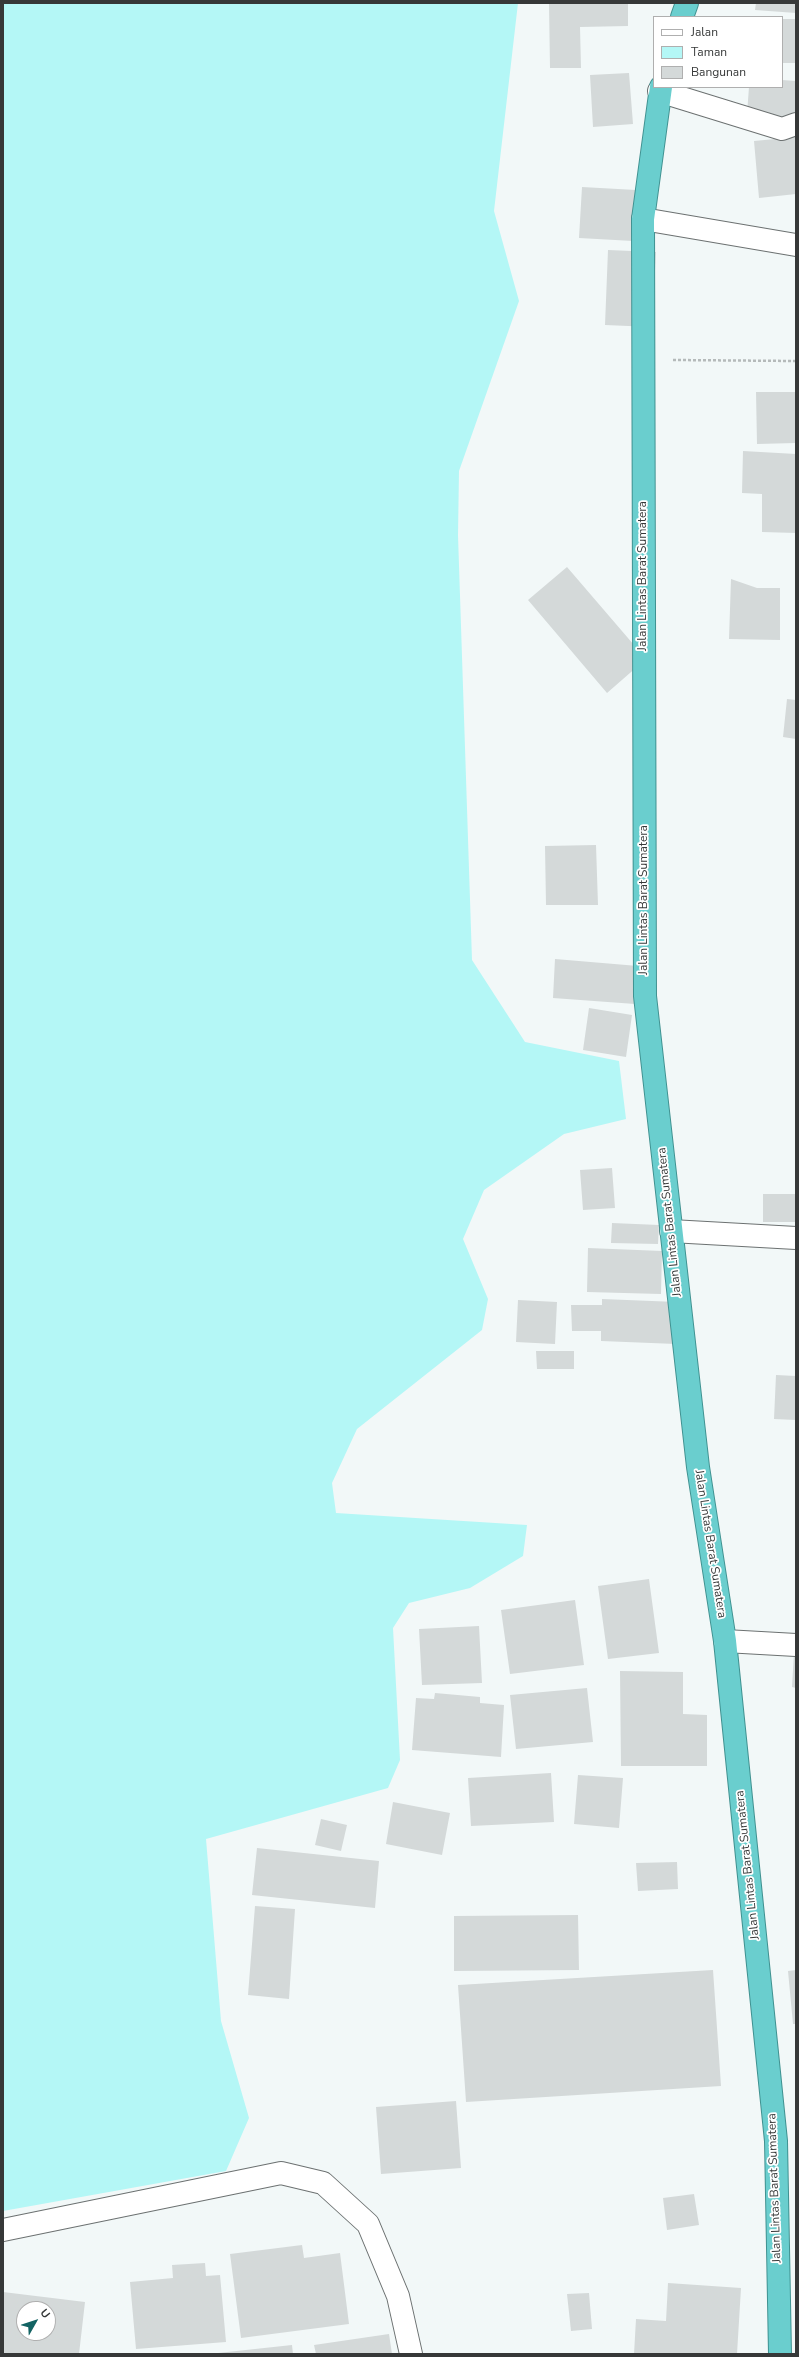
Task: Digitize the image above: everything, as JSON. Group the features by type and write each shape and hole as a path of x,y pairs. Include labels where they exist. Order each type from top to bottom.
{"highway":[{"path":"682,16 687,3"},
{"name":"Jalan Lintas Barat Sumatera","path":"660,89 642,219 645,996 698,1467 725,1641 776,2141 780,2354"}],"street":[{"path":"660,89 782,129 796,124"},
{"path":"642,219 796,245"},
{"path":"671,1231 796,1238"},
{"path":"725,1641 796,1645"},
{"path":"3,2230 281,2173 323,2183 368,2224 398,2296 410,2354"}],"path":[{"path":"643,359 796,361"}],"green space":[{"path":"3,3 518,3 494,211 519,301 459,471 458,535 472,960 525,1042 619,1061 626,1119 564,1134 484,1190 463,1239 488,1299 482,1330 357,1429 332,1483 336,1513 527,1525 523,1556 470,1588 409,1603 393,1628 400,1760 388,1788 206,1839 221,2021 249,2118 226,2171 3,2211"}],"building":[{"path":"549,3 628,3 628,26 580,27 581,68 550,68"},
{"path":"756,3 796,3 796,13 755,10"},
{"path":"783,19 796,19 796,63 783,63"},
{"path":"629,73 633,124 593,127 590,75"},
{"path":"783,80 796,81 796,119 747,114 749,88 783,88"},
{"path":"796,137 796,194 759,198 754,141"},
{"path":"582,187 654,191 651,242 579,238"},
{"path":"608,250 656,252 652,327 605,325"},
{"path":"756,392 796,392 796,443 757,444"},
{"path":"743,451 796,454 796,533 762,532 762,494 742,493"},
{"path":"567,567 646,659 607,693 528,600"},
{"path":"731,579 757,588 780,588 780,640 729,639"},
{"path":"787,699 796,700 796,739 783,737"},
{"path":"596,845 598,905 546,905 545,846"},
{"path":"555,959 638,966 635,1004 553,998"},
{"path":"589,1008 632,1015 626,1057 583,1050"},
{"path":"612,1168 615,1208 583,1210 580,1170"},
{"path":"763,1194 796,1194 796,1222 763,1222"},
{"path":"612,1223 659,1225 658,1244 611,1243"},
{"path":"588,1248 662,1251 661,1294 587,1292"},
{"path":"602,1299 677,1302 676,1344 601,1341 601,1331 572,1331 571,1305 602,1305"},
{"path":"518,1300 557,1302 555,1344 516,1342"},
{"path":"536,1351 574,1351 574,1369 537,1369"},
{"path":"776,1375 796,1376 796,1420 774,1419"},
{"path":"649,1579 659,1653 608,1659 598,1586"},
{"path":"575,1600 584,1665 510,1674 501,1610"},
{"path":"479,1626 482,1683 422,1685 419,1629"},
{"path":"794,1653 796,1653 796,1688 792,1687"},
{"path":"620,1671 683,1672 683,1714 707,1715 707,1766 621,1766"},
{"path":"587,1688 593,1742 516,1749 510,1695"},
{"path":"435,1693 480,1697 480,1703 504,1705 501,1757 412,1750 416,1698 434,1699"},
{"path":"551,1773 554,1822 471,1826 468,1778"},
{"path":"578,1775 623,1778 619,1828 574,1824"},
{"path":"393,1802 450,1813 442,1855 386,1844"},
{"path":"321,1819 347,1825 341,1851 315,1845"},
{"path":"257,1848 379,1861 375,1908 252,1895"},
{"path":"677,1862 678,1889 638,1891 636,1863"},
{"path":"255,1906 295,1909 289,1999 248,1995"},
{"path":"578,1915 579,1970 454,1971 454,1916"},
{"path":"713,1970 721,2086 466,2102 458,1985"},
{"path":"796,1970 796,2024 793,2024 788,1971"},
{"path":"456,2101 461,2168 381,2174 376,2107"},
{"path":"694,2194 699,2225 667,2230 663,2198"},
{"path":"302,2245 304,2258 340,2253 349,2324 241,2338 230,2254"},
{"path":"205,2263 206,2276 220,2275 226,2342 136,2349 130,2282 173,2278 172,2265"},
{"path":"668,2283 741,2288 737,2354 634,2354 636,2319 666,2321"},
{"path":"3,2292 85,2302 79,2354 3,2353"},
{"path":"589,2293 592,2329 571,2331 567,2294"},
{"path":"389,2334 392,2354 316,2354 314,2345"},
{"path":"292,2345 293,2354 218,2354 218,2353"}]}
